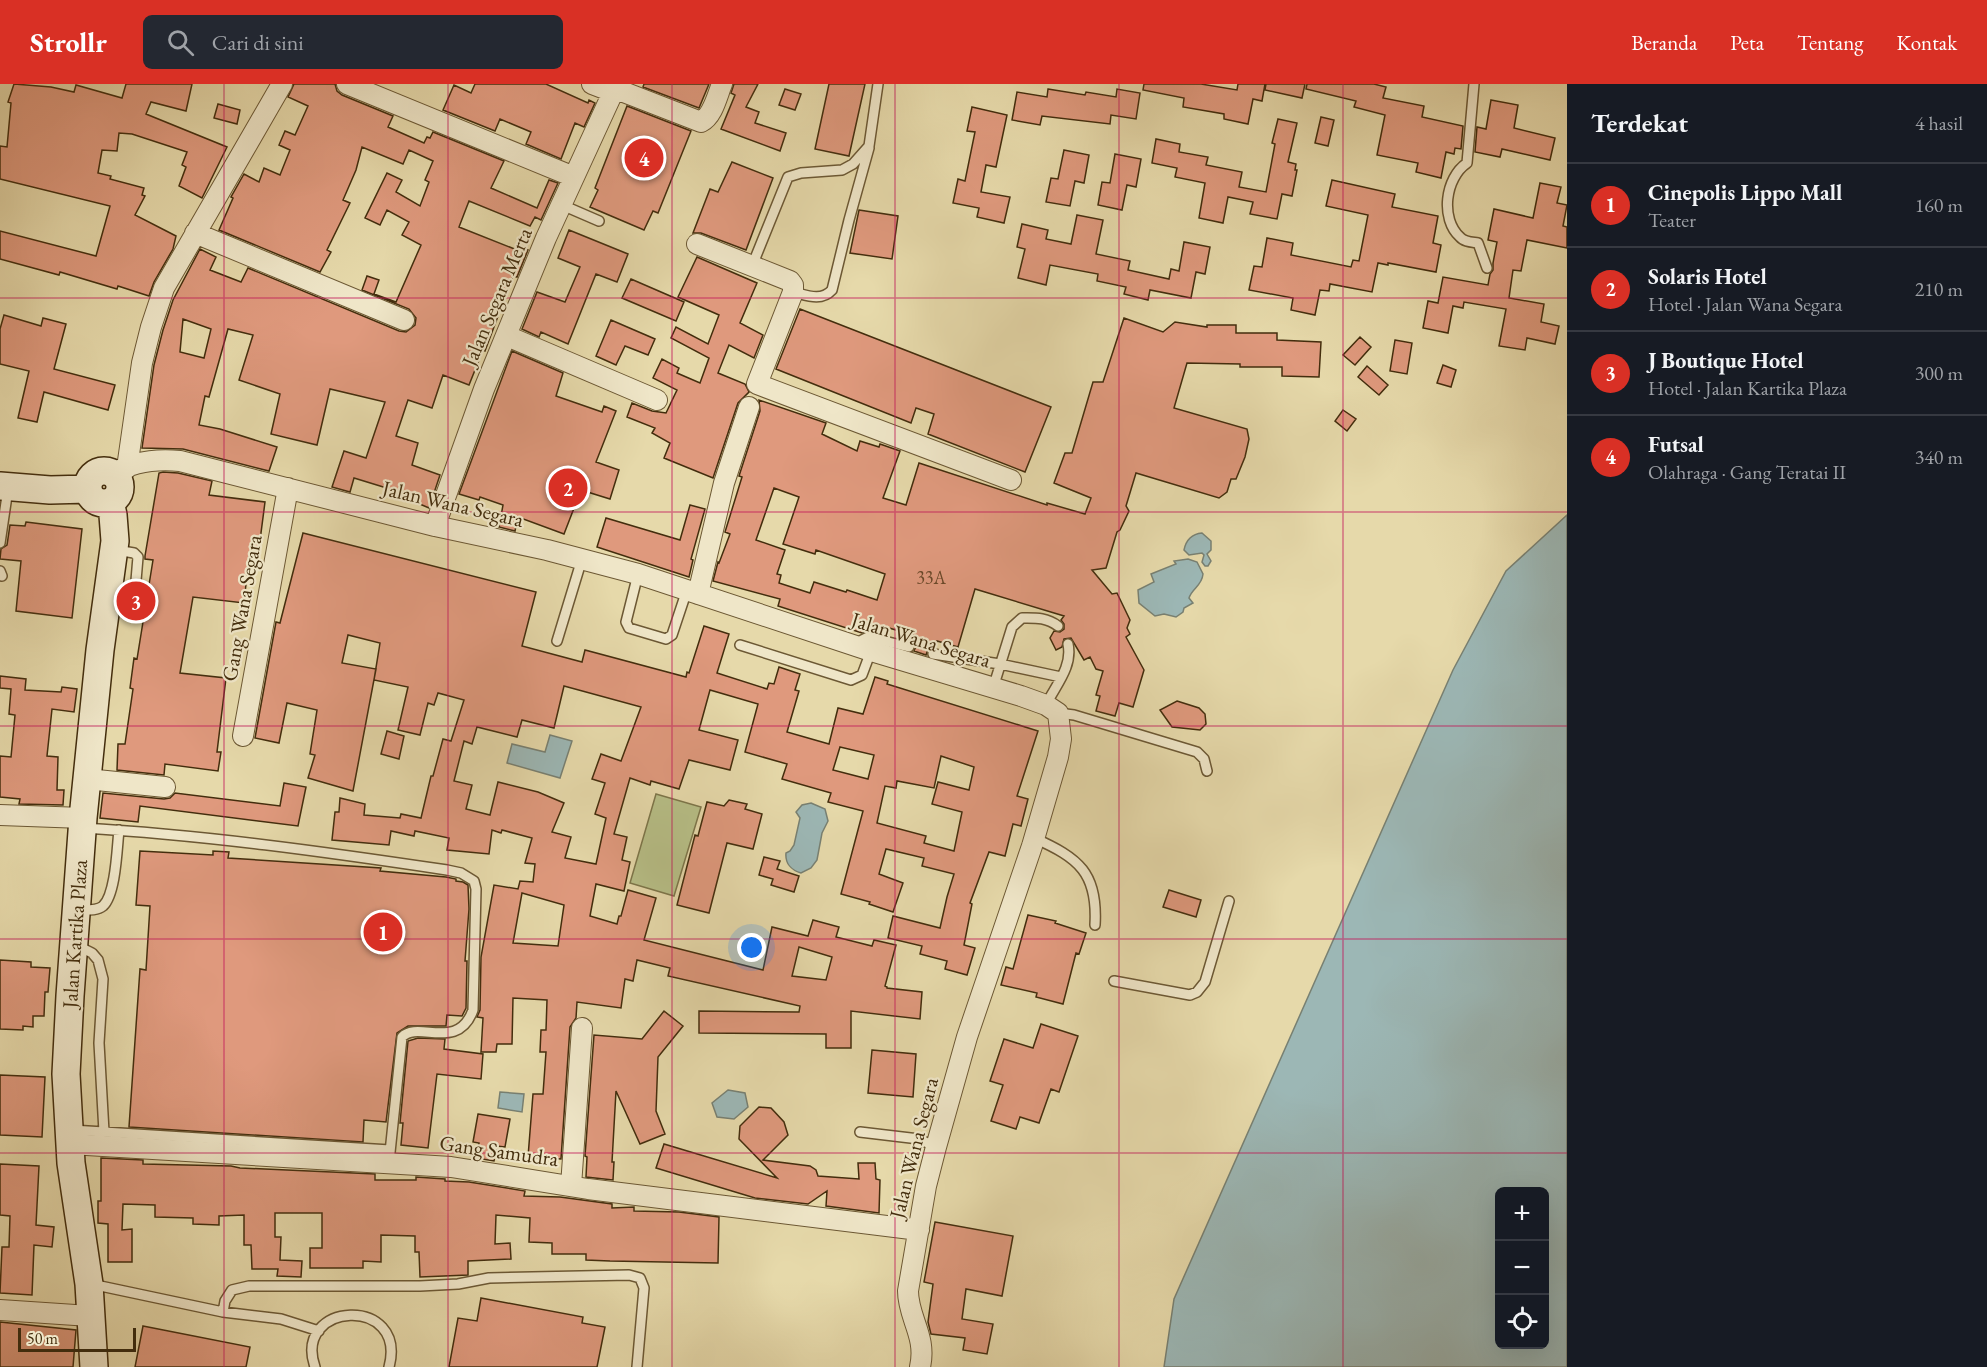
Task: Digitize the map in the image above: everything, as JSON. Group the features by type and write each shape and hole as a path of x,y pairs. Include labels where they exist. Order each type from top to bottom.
{"main road":[{"path":"99,496 90,479 93,475 103,471 120,471"},
{"path":"4,486 99,496"},
{"name":"Jalan Kartika Plaza","path":"94,1367 89,1284 70,1137 66,1074 87,778 114,550 115,526 99,496"}],"street":[{"path":"120,471 142,363 164,288 282,84"},
{"path":"347,84 574,177"},
{"path":"592,84 624,89 701,122 709,115 722,84"},
{"name":"Jalan Segara Merta","path":"435,526 484,388 546,238 574,177 624,89"},
{"path":"195,232 404,320"},
{"path":"697,244 790,280 793,285 793,292 757,384 1011,480"},
{"path":"507,336 657,400"},
{"path":"693,592 724,483 749,407"},
{"name":"Jalan Wana Segara","path":"120,471 159,459 180,461 435,526 547,549 638,574 1052,709 1061,739 1058,757 1034,838 967,1037 926,1186 908,1298 922,1346 920,1367"},
{"name":"Gang Wana Segara","path":"243,736 288,488"},
{"path":"87,778 165,787"},
{"path":"0,815 83,823"},
{"path":"571,1186 582,1028"},
{"name":"Gang Samudra","path":"70,1137 390,1156 571,1186 919,1230"},
{"path":"0,1310 90,1316"}],"lane":[{"path":"793,292 820,297 828,295 832,290 870,146 878,84"},
{"path":"1474,84 1467,163 1458,169 1453,179 1447,209 1453,228 1461,238 1478,243 1487,268"},
{"path":"752,266 788,177 801,173 842,170 853,164 870,146"},
{"path":"562,205 599,222"},
{"path":"0,543 4,486"},
{"path":"557,641 582,560"},
{"path":"638,574 626,622 629,628 666,639 672,635 693,592"},
{"path":"993,688 1012,627 1022,618 1040,618 1058,626"},
{"path":"740,645 851,680 862,675 862,640 868,637 909,647"},
{"path":"1068,644 1070,654 1052,709 1197,752 1204,759 1207,771"},
{"path":"933,654 1000,664 1061,677"},
{"path":"70,1137 104,1132 390,1156 402,1037 405,1033 410,1032 442,1034 457,1030 467,1024 473,1010 476,889 474,881 460,873 326,852 118,830 83,823"},
{"path":"76,910 98,909 107,900 116,856 118,830"},
{"path":"1034,838 1068,856 1088,875 1095,902 1095,925"},
{"path":"1114,981 1190,995 1197,992 1205,982 1228,901"},
{"path":"74,944 92,953 101,965 103,995 99,1043 104,1132"},
{"path":"860,1132 919,1139 936,1147"},
{"path":"223,1312 225,1301 232,1290 249,1286 420,1286 458,1284 489,1278 629,1275 640,1278 644,1288 637,1367"},
{"path":"89,1284 223,1312 280,1319 319,1331"},
{"path":"315,1367 312,1351 319,1331 326,1323 345,1314 366,1316 376,1321 389,1338 392,1348 389,1367"}],"green space":[{"path":"656,794 701,807 674,896 630,883"}],"water":[{"path":"1567,515 1567,1367 1164,1367 1174,1299 1453,670 1506,571"},
{"path":"1202,533 1211,541 1211,550 1207,554 1211,561 1208,566 1202,562 1204,555 1202,553 1189,555 1184,550 1190,538"},
{"path":"1188,559 1197,562 1203,574 1189,598 1193,603 1184,608 1183,612 1176,617 1164,614 1155,616 1139,603 1138,590 1154,582 1151,574 1176,564 1174,561"},
{"path":"550,735 572,741 560,778 507,763 512,744 545,752"},
{"path":"811,803 825,809 828,821 822,833 817,860 811,868 801,873 789,866 786,853 794,845 800,818 796,812 802,805"},
{"path":"728,1090 745,1093 748,1107 734,1119 717,1117 712,1103"},
{"path":"500,1092 524,1094 522,1112 498,1108"}],"building":[{"path":"14,84 51,87 74,92 76,85 122,98 126,84 192,84 186,111 151,102 146,114 227,147 202,198 179,186 186,167 182,165 187,152 132,134 119,133 117,151 102,150 98,173 111,176 110,179 144,188 142,195 145,196 135,215 176,236 173,249 154,282 149,296 118,286 117,289 60,272 59,275 0,259 0,231 96,256 110,206 0,179 0,146 7,147 11,103 8,102"},
{"path":"294,84 335,84 337,91 342,95 393,116 388,127 424,143 433,132 504,161 491,188 537,208 549,180 558,183 541,220 535,217 530,226 469,201 459,227 517,250 519,246 528,250 517,277 513,276 485,351 483,350 469,385 443,375 432,408 408,400 396,436 418,443 412,465 440,475 429,508 415,502 416,497 354,478 350,492 332,487 344,451 366,458 385,402 330,389 317,445 271,434 280,394 239,380 253,335 228,329 209,397 205,396 199,425 220,429 277,447 269,471 183,449 142,448 154,365 163,330 173,300 200,249 216,257 210,270 241,282 248,268 399,331 406,332 415,325 416,318 409,309 362,290 367,276 379,280 374,294 396,302 421,245 402,235 409,222 387,210 380,225 365,218 387,173 402,180 396,192 420,206 429,182 425,180 433,161 409,150 403,164 362,147 356,170 343,200 350,203 327,250 331,252 320,272 219,230 233,198 231,197 244,174 259,182 264,168 280,175 290,150 279,145 285,131 295,135 308,106 288,97","holes":["183,319 211,329 204,358 180,352"]},
{"path":"475,84 546,84 588,103 589,100 595,103 584,127 575,123 561,159 526,144 531,132 500,119 495,131 443,110 454,85 471,93"},
{"path":"644,84 709,84 699,108 643,87"},
{"path":"734,84 758,84 746,107 759,112 755,123 786,133 780,151 721,129 735,95 731,93"},
{"path":"829,84 865,84 849,156 815,149"},
{"path":"1144,84 1201,84 1237,90 1238,84 1265,84 1262,101 1253,99 1248,124 1224,119 1224,114 1183,107 1184,98 1143,90"},
{"path":"1266,84 1305,84 1302,98 1265,90"},
{"path":"1307,84 1374,84 1386,87 1383,98 1424,106 1422,117 1463,126 1461,149 1455,148 1454,154 1446,152 1441,178 1416,172 1418,163 1377,155 1385,115 1354,107 1356,101 1306,89"},
{"path":"785,89 801,94 795,110 779,105"},
{"path":"1048,89 1116,97 1117,89 1140,93 1136,119 1111,115 1110,124 1042,116 1040,125 1012,120 1017,92 1047,97"},
{"path":"1491,100 1518,105 1514,128 1555,138 1550,160 1502,149 1500,157 1475,152 1477,127 1486,129"},
{"path":"218,104 240,110 237,124 214,118"},
{"path":"627,106 691,131 658,213 653,211 644,230 590,207 598,190 595,188"},
{"path":"972,107 1007,115 996,167 986,165 981,192 1010,197 1004,223 977,217 979,208 953,203 958,179 965,181 975,132 967,131"},
{"path":"1321,117 1334,120 1328,146 1315,143"},
{"path":"1278,119 1297,123 1288,162 1296,164 1295,170 1297,170 1292,196 1282,194 1277,219 1250,214 1253,202 1228,197 1223,223 1199,218 1205,183 1175,177 1177,168 1152,163 1156,139 1180,144 1179,152 1208,157 1206,165 1242,172 1239,187 1266,192 1275,144 1272,143"},
{"path":"1064,150 1089,155 1084,183 1075,181 1070,206 1046,202 1051,178 1058,179"},
{"path":"1115,154 1141,159 1136,187 1127,185 1122,210 1098,205 1102,182 1110,183"},
{"path":"732,162 773,178 746,250 701,233 693,233 710,189 718,192"},
{"path":"1332,180 1395,194 1392,207 1438,216 1433,243 1441,245 1436,272 1378,263 1372,292 1330,284 1329,291 1320,290 1315,315 1291,310 1293,298 1249,290 1254,266 1262,267 1267,238 1293,243 1291,255 1351,267 1353,260 1359,261 1368,215 1326,206"},
{"path":"1540,183 1561,187 1557,203 1567,205 1563,226 1567,227 1567,248 1527,240 1521,271 1513,270 1509,298 1544,304 1541,322 1559,326 1555,344 1527,338 1525,350 1499,346 1506,309 1464,302 1463,308 1453,306 1448,333 1423,328 1428,301 1438,303 1443,277 1488,285 1493,270 1497,242 1488,240 1494,209 1533,218"},
{"path":"859,210 898,216 892,259 850,253"},
{"path":"1077,215 1103,220 1096,254 1130,261 1128,270 1169,279 1171,269 1179,271 1184,242 1210,247 1205,274 1196,272 1191,298 1150,290 1148,300 1124,294 1126,287 1097,281 1098,274 1050,265 1046,285 1018,278 1025,249 1017,247 1022,224 1048,230 1046,239 1071,244"},
{"path":"569,230 628,254 617,282 596,274 568,344 541,332 539,337 522,329 537,292 565,302 580,267 558,258"},
{"path":"697,257 757,283 740,323 763,335 754,358 729,345 718,373 745,384 749,392 738,403 713,478 664,458 670,443 652,433 655,428 627,417 632,403 652,411 666,413 677,390 653,378 662,359 679,368 677,373 700,383 709,358 671,338 676,327 708,344 719,315 678,297"},
{"path":"631,279 684,302 676,321 622,298"},
{"path":"800,309 1051,407 1025,472 928,434 934,414 916,408 911,423 776,369"},
{"path":"4,315 41,326 43,318 66,324 54,369 115,385 108,410 44,392 37,422 18,418 29,371 0,364 0,329"},
{"path":"1124,318 1163,332 1175,322 1207,327 1207,325 1236,325 1236,333 1277,333 1277,340 1321,342 1319,377 1282,376 1282,367 1187,363 1174,408 1247,429 1249,439 1236,479 1231,479 1227,492 1219,498 1136,473 1126,506 1129,511 1117,532 1106,568 1092,570 1112,594 1117,593 1130,620 1127,628 1130,634 1126,637 1144,670 1133,707 1119,703 1115,716 1096,711 1100,696 1096,695 1103,671 1096,669 1090,657 1084,660 1071,638 1064,639 1062,647 1056,650 1050,638 1054,631 1060,632 1064,629 1061,620 1064,616 975,589 958,647 937,641 935,647 928,649 926,655 914,651 916,646 911,641 913,635 889,628 887,635 870,630 862,633 778,606 780,599 713,581 730,534 725,532 742,477 739,476 760,411 759,400 826,423 822,434 857,451 860,441 879,447 880,444 900,451 883,498 906,505 919,463 1047,505 1047,503 1085,514 1091,498 1054,483 1065,453 1072,453 1093,382 1103,382","holes":["774,488 799,497 783,544 815,554 816,550 885,574 877,600 814,582 810,593 779,583 781,575 777,574 785,550 756,540"]},
{"path":"611,320 655,339 648,355 625,346 616,365 596,356"},
{"path":"1360,337 1371,347 1355,365 1343,355"},
{"path":"1395,340 1412,343 1407,374 1390,371"},
{"path":"512,351 563,373 556,396 602,412 604,406 616,411 596,462 619,470 610,499 581,490 564,534 518,517 515,531 499,527 503,505 480,497 479,500 459,494"},
{"path":"1443,365 1456,370 1451,387 1437,383"},
{"path":"1367,366 1388,385 1379,395 1358,377"},
{"path":"1343,410 1356,419 1347,431 1335,421"},
{"path":"159,473 212,481 209,495 265,502 258,556 249,555 244,603 193,597 180,673 226,678 217,752 221,752 218,771 165,764 164,775 117,770 118,744 125,744 133,689 130,688 134,658 137,659 153,560 145,559 145,556"},
{"path":"690,505 705,509 691,559 693,560 689,577 597,547 606,518 680,540"},
{"path":"26,522 82,529 72,618 16,611 21,561 0,559 1,549 7,545 10,525 25,526"},
{"path":"303,533 536,592 522,646 582,662 585,650 686,677 704,626 729,634 717,673 767,689 769,683 774,684 779,667 800,674 795,690 799,691 787,732 829,744 838,708 863,714 875,677 888,681 887,684 1038,731 1017,796 1028,799 1021,826 1013,824 1005,856 989,852 970,903 972,904 964,945 975,948 967,975 945,969 947,961 920,954 922,946 888,938 893,916 940,928 954,874 922,866 924,858 886,849 879,874 903,883 893,912 869,904 870,902 841,894 863,811 828,802 831,793 782,779 787,764 745,752 758,704 710,690 699,730 738,740 730,770 689,760 679,789 651,781 650,785 630,778 614,834 627,837 622,860 630,862 624,891 596,884 590,916 617,924 628,890 656,898 644,940 763,970 772,927 808,936 813,920 839,927 836,937 872,946 874,940 896,945 885,986 922,992 920,1019 851,1011 851,1048 826,1048 826,1034 699,1033 699,1011 799,1012 800,1006 668,976 670,968 637,960 633,981 625,979 621,1008 577,1002 576,1018 570,1027 561,1159 528,1157 533,1094 543,1094 546,1052 540,1052 541,1030 546,1030 547,1000 513,998 512,1044 497,1044 496,1052 481,1052 483,1018 477,1017 480,1010 481,957 494,885 518,889 520,881 533,882 535,864 525,863 532,838 502,830 501,833 492,830 489,854 447,850 449,838 415,831 414,836 391,831 389,845 332,840 335,812 339,812 340,798 365,804 364,815 400,818 401,814 421,818 443,739 451,741 464,700 438,693 434,705 428,703 420,735 398,730 408,687 374,680 374,677 353,791 308,778 315,755 310,754 317,710 287,703 279,743 255,738 276,622 280,623","holes":["348,635 380,643 376,669 342,663","564,686 641,707 621,761 601,754 592,779 605,783 595,814 606,818 596,864 565,858 571,837 552,832 564,803 538,792 498,782 490,815 466,809 472,785 454,781 464,741 472,744 477,727 517,737 522,720 554,728","840,747 874,755 868,779 833,770","941,756 974,767 969,790 938,782 932,804 962,812 954,851 924,843 926,836 877,823 885,786 896,788 897,781 934,788","522,893 564,905 558,946 513,943","799,947 832,957 826,980 792,976"]},
{"path":"0,676 26,679 25,690 61,692 62,687 77,689 74,712 52,709 47,756 58,757 57,790 64,790 63,805 19,804 20,799 0,797 0,756 11,757 15,715 9,714 11,689 0,688"},
{"path":"1177,701 1199,708 1205,714 1206,724 1200,730 1172,727 1160,710"},
{"path":"387,731 404,736 399,759 381,754"},
{"path":"284,783 306,787 298,826 140,806 138,822 100,818 103,793 164,799 170,798 175,793 280,806"},
{"path":"729,800 747,804 745,809 762,814 753,849 727,843 709,913 677,905 695,835 698,836 707,802 724,806"},
{"path":"140,851 213,855 213,851 229,852 228,858 381,868 380,871 446,877 468,885 466,1008 462,1016 447,1015 446,1026 408,1026 397,1033 386,1122 364,1120 363,1142 129,1127 140,969 146,970 150,906 136,905"},
{"path":"764,857 780,861 777,869 799,876 794,892 771,885 773,879 759,875"},
{"path":"1169,890 1201,900 1196,917 1163,907"},
{"path":"1028,915 1056,921 1055,923 1086,933 1079,954 1076,953 1063,1004 1036,997 1037,993 1001,985 1006,967 1013,969"},
{"path":"0,960 31,962 31,967 50,968 48,992 45,992 44,1016 33,1016 33,1027 23,1026 23,1030 0,1029"},
{"path":"664,1011 683,1026 658,1057 656,1111 665,1134 640,1144 616,1091 613,1180 586,1177 587,1157 585,1156 594,1035 642,1039"},
{"path":"1041,1024 1078,1036 1059,1092 1051,1089 1039,1123 1020,1117 1016,1129 991,1121 1003,1085 990,1081 1004,1039 1033,1048"},
{"path":"418,1038 445,1039 444,1049 483,1054 481,1079 437,1074 428,1148 401,1145 403,1123 400,1123 408,1041"},
{"path":"872,1050 916,1054 913,1097 868,1093"},
{"path":"0,1075 45,1077 42,1137 0,1135"},
{"path":"759,1107 771,1108 784,1122 788,1135 763,1160 810,1166 816,1170 818,1176 859,1179 858,1163 875,1163 876,1179 880,1180 879,1213 826,1206 827,1191 808,1204 755,1198 656,1168 664,1144 777,1178 739,1139 740,1126"},
{"path":"478,1114 510,1119 505,1147 497,1146 494,1161 476,1158 479,1143 473,1142"},
{"path":"101,1158 143,1160 143,1164 375,1174 375,1180 416,1180 416,1177 445,1179 445,1181 469,1182 525,1191 524,1196 560,1197 612,1204 612,1208 634,1207 634,1211 679,1212 719,1217 718,1263 586,1260 586,1254 552,1254 552,1243 529,1242 530,1218 496,1215 495,1244 510,1243 511,1259 468,1261 468,1275 420,1277 419,1252 415,1252 415,1236 381,1235 381,1262 363,1261 363,1268 310,1268 310,1248 322,1248 322,1213 275,1213 275,1237 281,1237 280,1260 302,1261 301,1277 277,1276 278,1269 252,1269 251,1245 244,1245 244,1215 219,1216 219,1225 193,1224 193,1218 155,1217 155,1205 123,1204 122,1230 132,1229 132,1262 108,1262 108,1224 98,1223 98,1201 101,1201"},
{"path":"0,1164 39,1166 36,1225 54,1227 52,1247 34,1245 32,1295 0,1293 2,1247 9,1247 10,1216 0,1215"},
{"path":"935,1222 1013,1236 1002,1296 966,1289 962,1319 993,1324 987,1354 963,1350 965,1338 931,1334 928,1322 933,1284 924,1282"},
{"path":"481,1298 583,1317 582,1323 605,1327 597,1367 449,1367 458,1318 477,1321"},
{"path":"0,1322 76,1330 73,1367 0,1367"},
{"path":"143,1326 250,1347 246,1367 135,1367"}],"place":[{"name":"Futsal","path":"644,158"},
{"name":"Solaris Hotel","path":"568,488"},
{"name":"J Boutique Hotel","path":"136,601"},
{"name":"Cinepolis Lippo Mall","path":"383,932"}]}
